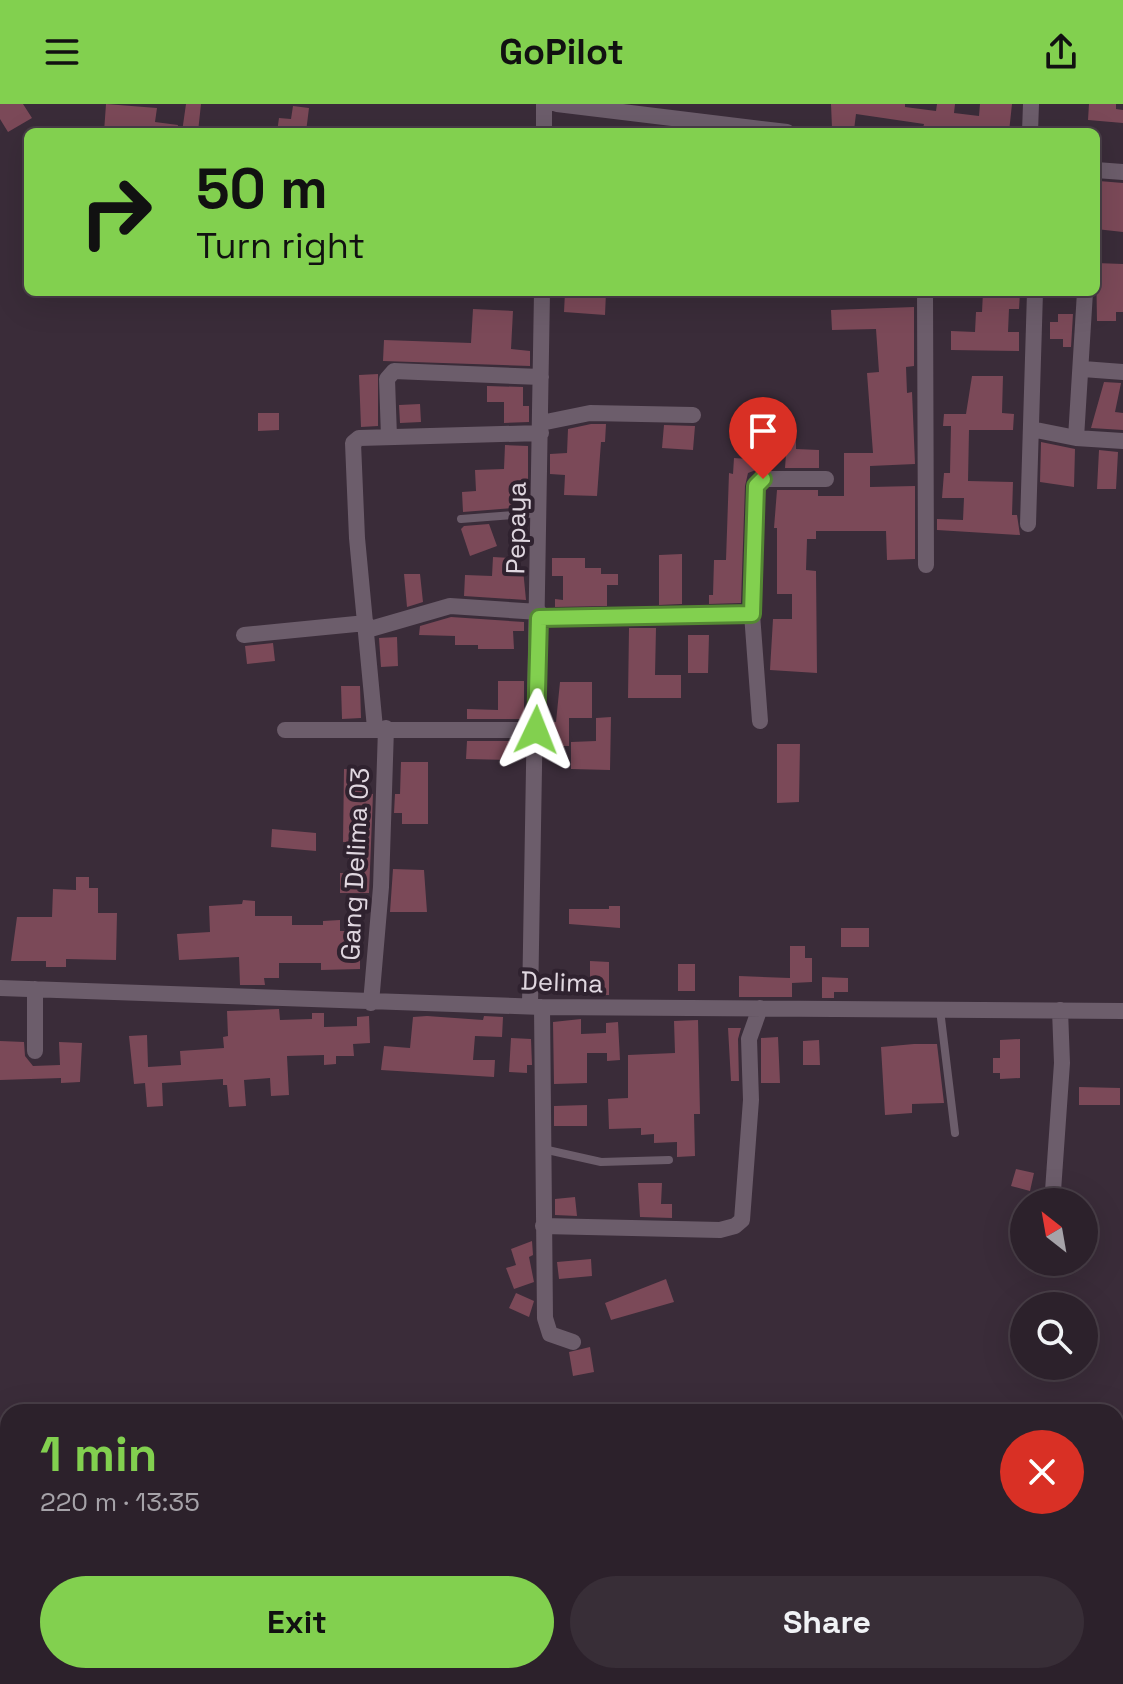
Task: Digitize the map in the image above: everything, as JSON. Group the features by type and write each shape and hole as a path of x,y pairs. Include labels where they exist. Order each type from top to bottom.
{"street":[{"path":"544,104 544,128"},
{"path":"557,104 756,128"},
{"path":"1030,128 1031,104"},
{"path":"1100,170 1123,172"},
{"name":"Pepaya","path":"542,296 536,1006 547,1327 557,1339 573,1342"},
{"path":"925,296 926,565"},
{"path":"1028,524 1035,296"},
{"path":"1076,438 1083,369 1085,296"},
{"path":"1083,369 1123,372"},
{"path":"541,377 394,371 387,379 389,437 541,428 590,413 693,415"},
{"path":"1031,429 1076,438 1123,441"},
{"name":"Gang Delima 03","path":"371,1003 381,887 380,728 366,626 351,450 359,438 389,437"},
{"path":"760,721 752,614 756,483 763,479 826,479"},
{"path":"244,635 366,626 450,606 539,615 752,614"},
{"path":"285,730 536,730"},
{"name":"Delima","path":"0,988 371,1003 1123,1011"},
{"path":"35,989 35,1051"},
{"path":"543,1226 720,1230 735,1226 742,1220 751,1100 749,1039 760,1008"},
{"path":"1053,1188 1062,1063 1060,1010"}],"lane":[{"path":"461,519 540,513"},
{"path":"940,1009 955,1133"},
{"path":"542,1149 601,1162 669,1160"}],"building":[{"path":"0,104 23,104 32,118 8,132 0,119"},
{"path":"106,104 157,108 155,122 178,125 178,128 104,128"},
{"path":"186,104 201,104 198,128 183,128"},
{"path":"831,104 905,104 905,107 936,111 937,104 955,104 954,113 979,116 980,104 1012,104 1009,128 923,128 924,124 856,114 854,128 832,128"},
{"path":"1089,104 1116,104 1116,109 1123,110 1123,123 1088,120"},
{"path":"293,106 309,108 306,128 278,128 279,118 291,119"},
{"path":"1100,181 1123,183 1123,232 1100,229"},
{"path":"1100,263 1123,264 1123,312 1116,312 1116,321 1097,321"},
{"path":"565,296 606,296 605,315 564,312"},
{"path":"983,296 1020,296 1019,309 1009,309 1008,332 1019,332 1019,351 951,350 951,331 975,332 976,312 982,312"},
{"path":"914,307 914,366 906,367 907,393 912,392 915,464 870,466 870,487 915,486 915,559 887,560 886,531 816,531 816,539 807,539 806,570 816,571 817,673 770,670 773,619 792,619 792,594 777,594 777,528 774,528 777,490 818,490 818,496 844,496 844,453 873,453 867,373 879,372 876,329 832,330 831,310"},
{"path":"473,309 513,311 511,349 530,351 530,366 383,361 384,340 471,343"},
{"path":"1058,314 1073,314 1071,347 1063,347 1063,339 1050,339 1050,322 1058,322"},
{"path":"378,374 378,426 361,427 359,375"},
{"path":"972,376 1003,376 1002,413 1014,414 1013,430 969,430 968,481 1013,482 1012,515 1017,515 1020,535 937,530 937,519 963,520 964,498 942,498 944,473 950,473 951,426 943,426 944,414 966,414"},
{"path":"1104,382 1121,383 1115,412 1123,413 1123,430 1091,428"},
{"path":"487,386 523,387 523,406 529,406 529,422 504,423 504,402 487,402"},
{"path":"420,404 421,422 400,423 399,405"},
{"path":"258,413 279,413 279,430 258,431"},
{"path":"606,424 605,442 601,442 597,496 564,495 565,475 550,474 550,454 567,453 568,429"},
{"path":"664,425 695,426 693,450 662,448"},
{"path":"775,438 796,438 796,449 819,450 819,468 785,468 786,454 775,454"},
{"path":"1041,442 1075,449 1074,487 1040,482"},
{"path":"505,445 528,446 528,491 511,491 512,508 463,512 462,492 476,491 475,470 504,469"},
{"path":"1099,450 1118,452 1116,489 1097,489"},
{"path":"734,458 761,460 761,468 748,473 745,486 741,603 709,604 709,595 713,595 714,560 726,560 729,473 733,474"},
{"path":"489,524 497,546 470,556 461,529 464,526"},
{"path":"682,554 682,604 659,605 659,555"},
{"path":"493,557 511,558 511,568 523,569 526,600 464,596 465,575 492,576"},
{"path":"552,558 585,558 585,568 601,568 601,574 618,574 618,585 607,585 607,606 555,607 555,599 563,600 563,576 552,576"},
{"path":"404,574 420,574 423,602 407,607"},
{"path":"451,617 524,622 524,631 513,631 514,649 478,649 478,645 455,645 455,636 419,635 420,626"},
{"path":"629,628 656,628 655,675 681,675 681,698 628,698"},
{"path":"688,635 709,635 708,673 688,673"},
{"path":"397,637 398,666 381,667 379,638"},
{"path":"273,643 275,661 247,664 245,646"},
{"path":"498,681 524,681 524,719 467,719 467,709 498,710"},
{"path":"560,682 592,682 592,718 569,718 569,746 549,746 550,722 556,722"},
{"path":"341,686 360,686 361,718 342,719"},
{"path":"611,717 610,770 571,769 571,742 596,741 596,718"},
{"path":"467,741 510,741 510,760 466,759"},
{"path":"777,744 800,744 799,802 777,803"},
{"path":"401,762 428,762 428,824 402,824 402,813 394,813 395,794 400,794"},
{"path":"344,769 364,770 364,793 373,794 369,893 340,893 340,873 348,873 349,842 343,842"},
{"path":"272,829 316,833 316,851 271,847"},
{"path":"393,869 424,870 427,912 390,912"},
{"path":"76,877 89,877 89,888 98,888 98,913 117,913 116,960 66,959 66,967 46,967 46,961 11,961 17,917 52,917 53,889 76,890"},
{"path":"243,900 255,901 255,916 292,916 292,925 323,925 323,921 340,920 340,931 360,931 360,969 321,970 321,963 279,963 279,978 264,978 265,985 240,985 239,957 179,960 177,934 210,932 209,906 242,904"},
{"path":"609,906 620,906 620,928 569,924 569,909 609,909"},
{"path":"841,928 869,928 869,947 841,947"},
{"path":"790,946 805,946 805,958 812,958 812,982 792,983 792,997 739,997 739,976 790,978"},
{"path":"590,961 609,962 609,995 590,995"},
{"path":"678,964 695,964 695,991 678,991"},
{"path":"822,977 848,978 848,992 834,992 834,998 822,998"},
{"path":"279,1009 280,1020 312,1019 312,1013 324,1013 324,1027 357,1026 357,1017 369,1016 370,1043 353,1044 354,1056 336,1056 336,1064 324,1065 324,1055 287,1056 289,1095 271,1096 270,1078 244,1080 246,1106 229,1107 227,1085 223,1085 223,1079 162,1083 163,1106 147,1107 145,1083 134,1084 129,1036 147,1035 148,1067 181,1065 180,1051 224,1048 223,1037 228,1036 227,1011"},
{"path":"484,1016 503,1017 502,1037 475,1036 473,1060 495,1060 494,1077 381,1070 384,1046 410,1048 413,1017 483,1020"},
{"path":"581,1019 581,1034 606,1033 606,1023 618,1022 620,1060 607,1061 607,1053 587,1053 587,1083 554,1084 553,1022"},
{"path":"698,1020 700,1114 694,1114 695,1156 677,1157 677,1142 654,1143 654,1134 641,1135 641,1128 609,1129 608,1099 628,1098 628,1055 675,1053 674,1021"},
{"path":"728,1028 741,1028 738,1039 739,1081 731,1081"},
{"path":"778,1037 780,1083 761,1083 761,1038"},
{"path":"511,1038 531,1039 532,1065 527,1065 527,1073 509,1072"},
{"path":"1020,1039 1020,1078 1000,1079 1000,1073 993,1073 993,1058 1000,1058 1000,1040"},
{"path":"819,1040 820,1065 803,1065 803,1041"},
{"path":"0,1041 24,1042 25,1056 33,1066 60,1065 59,1042 82,1043 80,1082 61,1083 61,1078 0,1080"},
{"path":"937,1044 944,1103 912,1104 912,1113 885,1115 881,1047"},
{"path":"1079,1087 1120,1088 1120,1105 1079,1105"},
{"path":"587,1105 587,1126 554,1126 554,1106"},
{"path":"1016,1169 1034,1173 1031,1188 1011,1186"},
{"path":"638,1183 662,1183 661,1204 672,1204 672,1218 640,1217"},
{"path":"575,1197 577,1216 555,1215 555,1199"},
{"path":"532,1241 533,1255 529,1257 534,1282 514,1289 506,1268 516,1265 511,1249"},
{"path":"591,1259 592,1276 559,1279 557,1262"},
{"path":"666,1279 674,1302 611,1320 605,1303"},
{"path":"516,1293 534,1301 529,1317 509,1308"},
{"path":"590,1347 594,1372 573,1376 569,1352"}],"route":[{"path":"536,730 539,618 752,614 756,483 763,479"}]}
